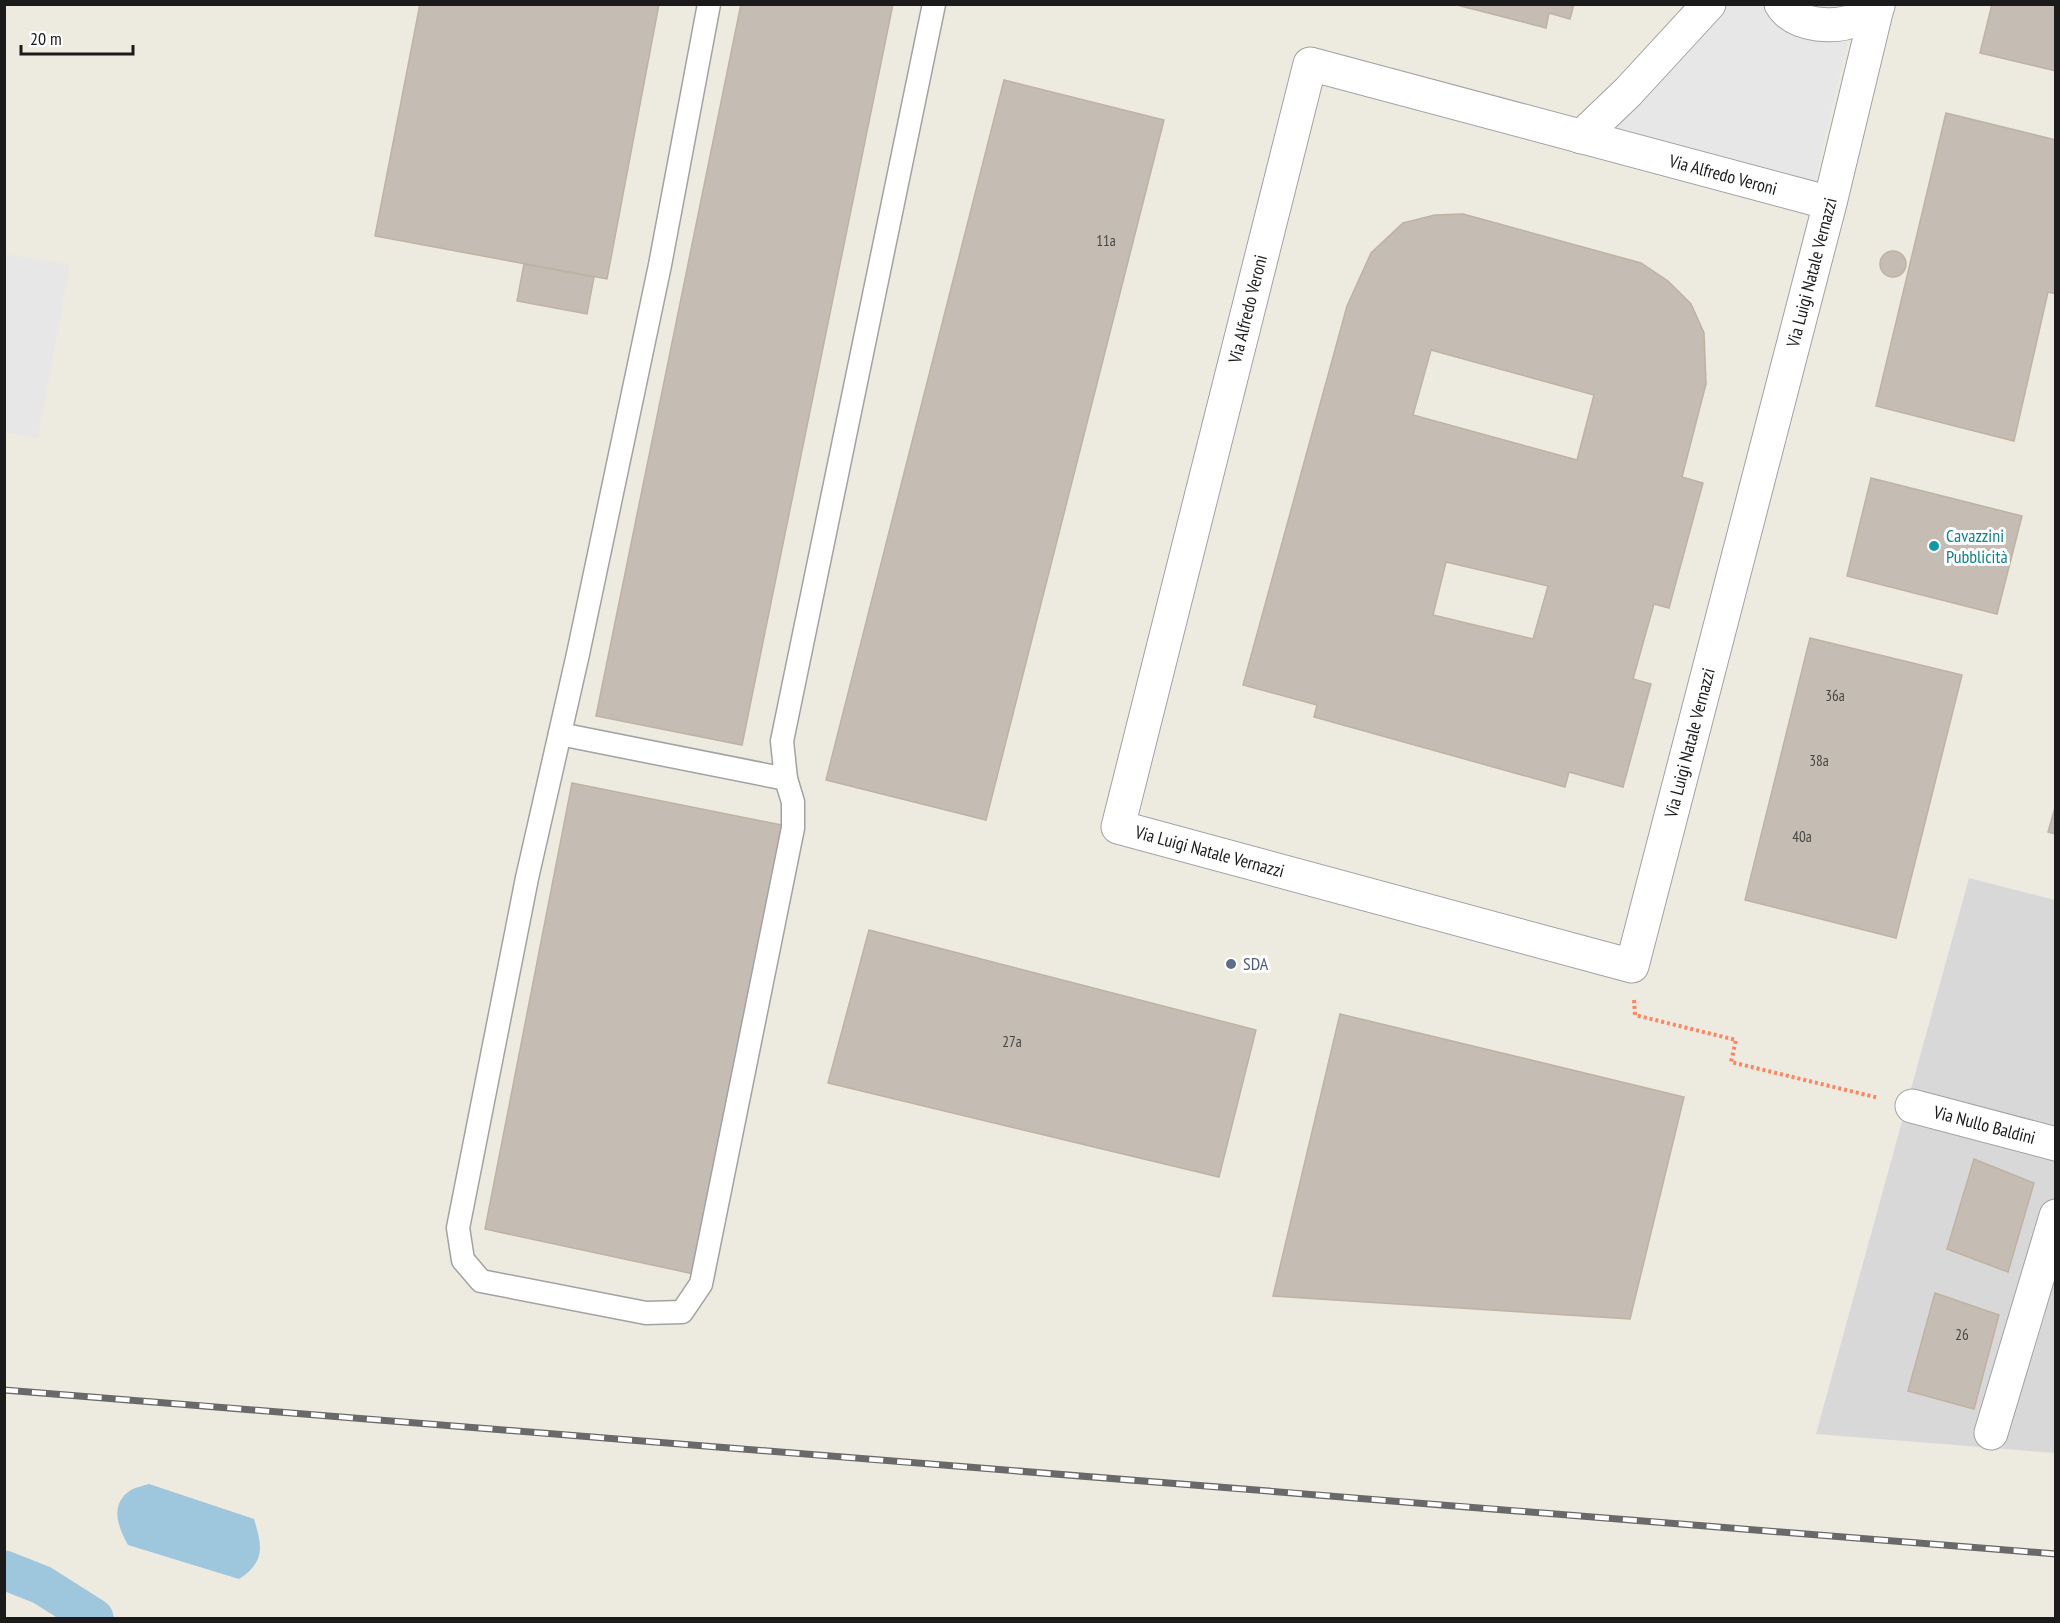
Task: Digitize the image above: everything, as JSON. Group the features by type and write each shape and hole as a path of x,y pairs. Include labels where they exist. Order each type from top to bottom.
{"street":[{"path":"1581,137 1628,92 1709,4"},
{"path":"1781,4 1796,20 1812,24 1846,23 1859,19 1878,5"},
{"name":"Via Luigi Natale Vernazzi","path":"1118,827 1632,966 1830,203 1878,5"},
{"name":"Via Alfredo Veroni","path":"1118,827 1310,64 1830,203"},
{"name":"Via Nullo Baldini","path":"1912,1106 2055,1144"},
{"path":"1991,1433 2055,1216"}],"lane":[{"path":"709,4 660,265 527,878 458,1228 463,1260 481,1281 646,1313 682,1312 701,1284 793,828 793,802 786,779 782,741 934,4"},
{"path":"560,734 786,779"}],"path":[{"path":"1632,966 1635,1015 1736,1040 1731,1062 1912,1106"}],"shaded area":[{"path":"1715,5 1856,5 1815,181 1606,134"},
{"path":"4,254 70,265 38,438 5,432"},
{"path":"1969,878 2055,900 2055,1453 1816,1434"}],"water":[{"path":"149,1484 254,1519 260,1552 254,1566 239,1579 128,1545 119,1523 120,1502 131,1490"}],"building":[{"path":"420,4 659,4 607,279 375,236"},
{"path":"741,4 893,4 742,745 596,716"},
{"path":"1453,4 1574,4 1570,19 1549,13 1546,28"},
{"path":"1992,4 2056,4 2056,71 1980,53"},
{"path":"1004,80 1164,120 986,820 826,780"},
{"path":"1946,113 2056,140 2056,294 2048,292 2014,441 1876,406"},
{"path":"1463,214 1641,263 1668,281 1691,304 1704,333 1706,384 1682,477 1703,483 1669,608 1654,604 1633,679 1651,684 1623,787 1569,772 1565,787 1314,717 1317,705 1243,685 1347,306 1371,253 1403,223 1435,215","holes":["1431,350 1594,395 1577,460 1413,415","1446,562 1548,586 1533,639 1433,615"]},
{"path":"1893,251 1902,255 1906,264 1902,273 1893,277 1884,273 1880,264 1884,255"},
{"path":"524,264 594,277 587,314 517,301"},
{"name":"Cavazzini Pubblicità","path":"1871,478 2022,516 1997,614 1847,576"},
{"path":"1810,638 1962,675 1896,938 1745,900"},
{"path":"572,783 782,825 694,1274 485,1229"},
{"path":"2056,804 2056,834 2048,832"},
{"path":"869,930 1256,1030 1219,1177 828,1083"},
{"path":"1340,1014 1684,1097 1630,1319 1273,1296"},
{"path":"1974,1159 2034,1183 2008,1272 1947,1249"},
{"path":"1935,1293 1999,1315 1974,1409 1908,1391"}],"waterway":[{"path":"4,1570 42,1585 94,1618"}],"railway":[{"path":"4,1390 2056,1554"}],"place":[{"name":"Cavazzini Pubblicità","path":"1934,546"},
{"name":"SDA","path":"1231,964"}]}
